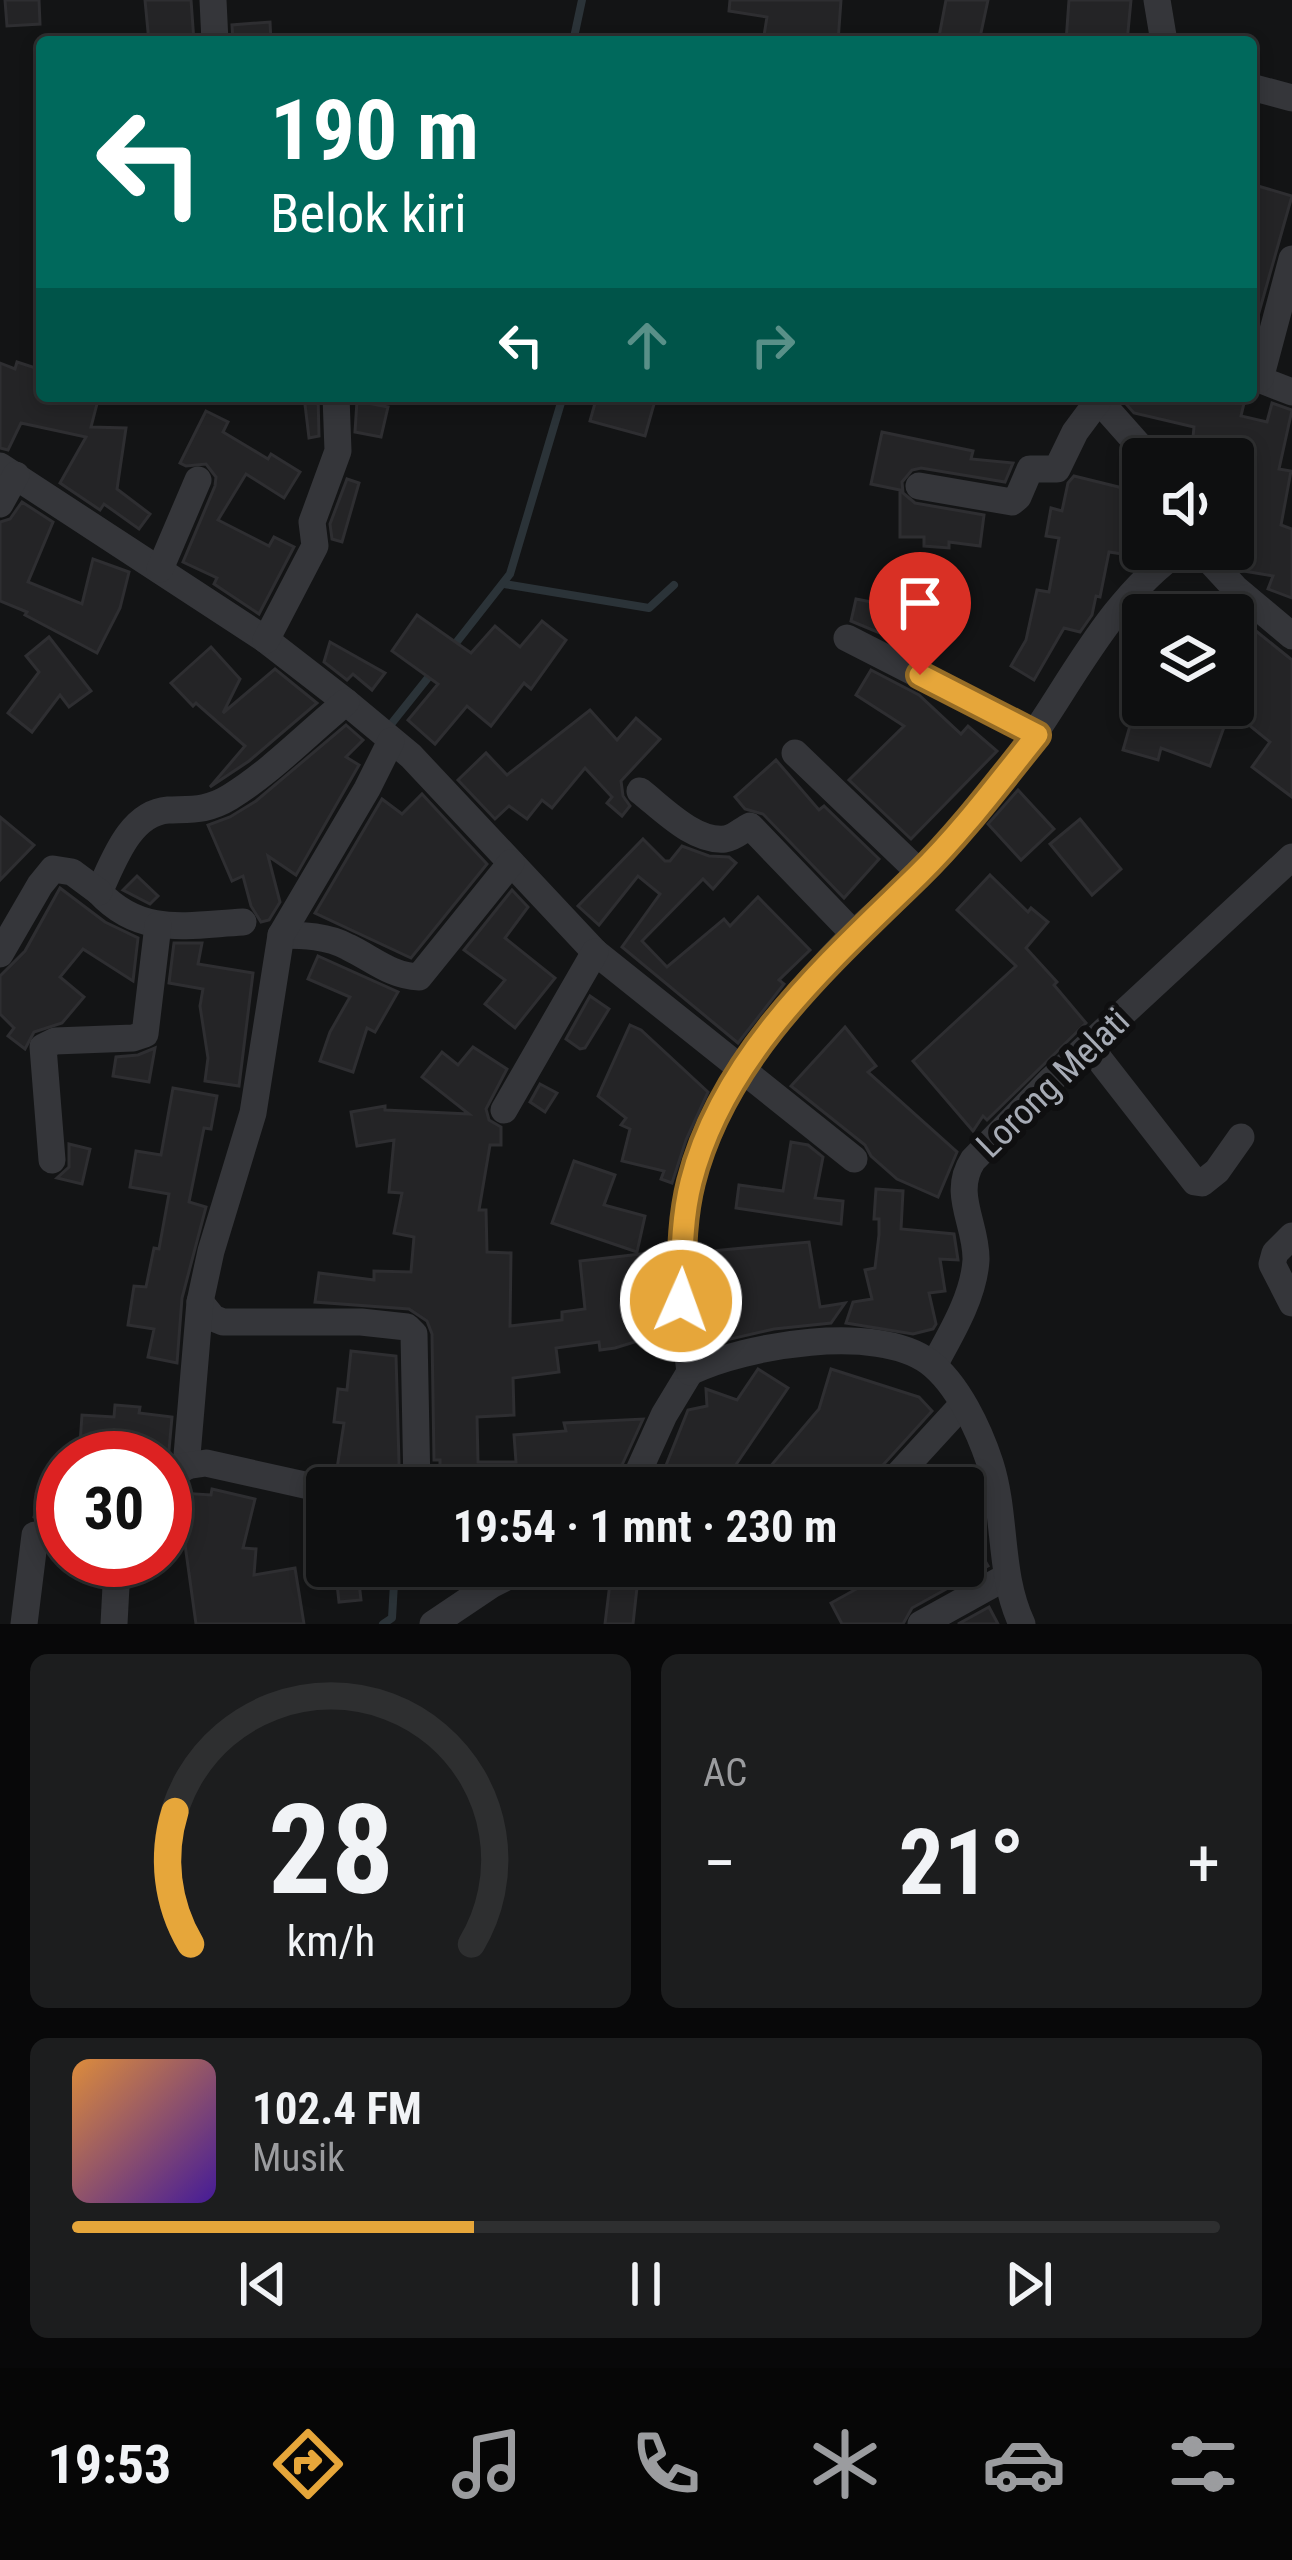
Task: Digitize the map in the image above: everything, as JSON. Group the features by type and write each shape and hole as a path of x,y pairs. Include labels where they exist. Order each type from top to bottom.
{"street":[{"path":"213,0 214,36"},
{"path":"1157,0 1162,36"},
{"path":"1257,89 1292,98"},
{"path":"1257,373 1287,296 1292,259"},
{"path":"1257,379 1292,392"},
{"path":"266,640 315,546 312,522 338,451 336,402"},
{"path":"919,486 1012,502 1030,469 1057,469 1095,402"},
{"path":"1100,402 1132,438"},
{"path":"0,504 8,470 266,640 399,747 595,952 854,1159"},
{"path":"160,568 198,480"},
{"path":"690,1372 681,1301 685,1214 699,1155 741,1070 792,1003 854,934 920,873 1037,735 1126,598 1154,570"},
{"path":"1218,570 1292,636"},
{"path":"847,638 1037,735"},
{"path":"99,892 123,841 139,824 163,810 192,812 227,799 346,702"},
{"path":"191,1431 211,1251 253,1113 290,935 374,777 399,747"},
{"path":"795,753 920,873"},
{"path":"640,791 689,829 713,838 731,839 750,826 854,934"},
{"name":"Lorong Melati","path":"934,1366 968,1293 976,1264 963,1192 965,1173 989,1140 1292,857"},
{"path":"290,935 346,945 388,971 419,977 511,863"},
{"path":"0,954 53,869 72,872 124,916 158,925 243,922"},
{"path":"52,1160 41,1060 44,1047 51,1042 145,1034 158,925"},
{"path":"504,1110 595,952"},
{"path":"1089,1046 1195,1182 1202,1183 1217,1171 1241,1137"},
{"path":"1292,1236 1275,1252 1272,1264 1292,1303"},
{"path":"205,1308 407,1327 414,1334 417,1467"},
{"path":"640,1467 690,1372 721,1360 840,1340 889,1345 934,1366 963,1404 991,1466 1006,1577 1022,1624"},
{"path":"905,1467 963,1404"},
{"path":"192,1467 306,1486"},
{"path":"24,1624 35,1535"},
{"path":"921,1624 1006,1577"},
{"path":"114,1624 116,1587"},
{"path":"433,1624 488,1587"}],"building":[{"path":"5,0 39,0 40,24 7,26"},
{"path":"145,0 191,0 194,36 148,36"},
{"path":"730,0 841,0 838,36 764,36 767,17 729,11"},
{"path":"946,0 988,0 980,36 939,36"},
{"path":"1069,0 1131,0 1128,36 1066,36"},
{"path":"270,22 271,36 233,36 232,25"},
{"path":"1257,186 1292,196 1257,319"},
{"path":"17,362 36,368 36,402 97,402 91,427 126,428 117,489 150,514 139,529 104,504 100,510 60,483 86,437 21,423 8,450 0,448 0,363 15,369"},
{"path":"305,402 318,402 319,436 309,438"},
{"path":"357,402 388,407 381,437 355,432"},
{"path":"595,402 654,404 645,436 590,421"},
{"path":"1124,402 1244,402 1241,416 1267,422 1272,403 1292,410 1279,469 1291,471 1281,525 1292,529 1292,598 1268,589 1273,576 1243,570 1254,570 1254,438 1193,438 1194,427 1134,413"},
{"path":"206,411 228,422 223,432 300,472 284,498 246,474 218,520 269,546 274,537 294,547 259,614 214,584 217,578 183,562 215,486 216,477 206,464 180,463"},
{"path":"882,432 973,451 971,459 1013,463 1005,482 921,468 912,470 902,482 903,493 915,503 984,515 980,546 949,542 949,548 924,546 924,537 900,537 900,490 871,484"},
{"path":"1074,476 1122,488 1122,554 1109,552 1092,615 1080,632 1064,628 1034,680 1011,666 1026,640 1037,590 1049,592 1059,538 1046,536 1051,508 1062,511"},
{"path":"347,479 359,483 342,542 332,539 330,524"},
{"path":"22,502 53,522 28,582 82,604 93,559 129,572 120,608 97,653 0,601 0,522 10,519"},
{"path":"856,599 887,605 882,634 851,621"},
{"path":"417,615 471,653 495,626 520,647 542,621 566,640 531,689 524,683 491,726 467,706 435,744 408,720 438,684 392,651"},
{"path":"1254,633 1292,660 1292,797 1252,767 1270,742 1250,726 1254,726"},
{"path":"49,637 91,691 69,707 60,695 32,732 8,713 39,672 26,656"},
{"path":"330,642 385,673 372,690 353,674 347,680 324,662"},
{"path":"211,647 240,679 223,713 275,669 317,703 249,761 210,787 245,746 171,683"},
{"path":"871,670 919,695 961,734 968,726 997,751 911,839 849,780 904,726 856,695"},
{"path":"590,710 617,740 636,718 660,739 621,781 630,806 622,816 607,803 612,797 585,768 552,808 542,800 527,819 509,806 495,819 458,780 486,753 507,775"},
{"path":"346,725 363,740 346,757 359,765 296,875 268,856 280,902 269,920 261,922 243,876 232,881 208,825 256,801"},
{"path":"1130,726 1224,726 1210,766 1161,748 1158,760 1123,750"},
{"path":"776,760 819,810 824,806 879,859 844,898 763,814 745,809 735,797"},
{"path":"1018,790 1054,829 1021,860 988,824"},
{"path":"422,794 487,864 411,958 315,913 382,799 402,814"},
{"path":"0,817 34,845 0,880"},
{"path":"1080,819 1121,869 1092,895 1050,844"},
{"path":"643,839 665,861 682,846 729,857 736,863 713,889 703,879 642,941 667,967 724,919 730,926 758,897 810,950 779,980 784,984 738,1043 622,947 660,894 638,876 599,925 578,906"},
{"path":"990,875 1028,912 1031,908 1048,922 1026,948 1086,1023 987,1120 983,1116 973,1131 913,1061 1016,966 957,910"},
{"path":"137,876 158,896 150,904 123,890"},
{"path":"60,888 105,922 138,938 133,981 83,949 60,977 84,997 62,1023 34,1032 25,1049 8,1036 14,1028 0,1014 0,976 25,951"},
{"path":"512,890 528,907 505,938 555,978 515,1028 485,1004 505,980 464,950"},
{"path":"174,943 202,943 198,964 253,973 239,1086 205,1081 203,989 169,983"},
{"path":"318,956 398,992 375,1032 367,1028 353,1072 320,1061 350,997 308,979"},
{"path":"590,996 609,1009 580,1049 566,1039"},
{"path":"630,1025 708,1092 672,1183 661,1179 664,1171 622,1161 630,1129 621,1125 626,1118 598,1096"},
{"path":"845,1027 876,1066 868,1072 957,1152 938,1197 897,1179 865,1145 791,1086"},
{"path":"473,1047 507,1069 486,1109 489,1120 501,1127 501,1145 490,1145 479,1210 486,1210 487,1252 511,1253 510,1326 562,1320 562,1312 585,1309 580,1261 650,1253 655,1293 661,1291 665,1302 667,1332 615,1348 600,1350 599,1342 556,1348 559,1372 513,1378 514,1415 477,1417 478,1462 516,1462 514,1435 566,1431 564,1423 643,1419 622,1465 440,1467 440,1460 434,1460 432,1334 427,1321 409,1309 315,1302 319,1273 374,1280 374,1271 411,1272 414,1237 394,1233 402,1193 389,1192 394,1140 357,1146 351,1112 385,1106 385,1110 469,1114 422,1077 442,1052 458,1065"},
{"path":"155,1048 149,1082 113,1076 116,1057"},
{"path":"540,1084 557,1093 545,1112 530,1102"},
{"path":"173,1088 217,1096 211,1129 204,1128 189,1202 206,1207 182,1298 177,1363 148,1357 154,1329 128,1325 134,1286 146,1287 154,1248 159,1249 169,1194 130,1187 136,1151 161,1155"},
{"path":"791,1142 808,1145 823,1157 815,1198 843,1201 841,1224 736,1208 739,1185 783,1191"},
{"path":"69,1144 90,1149 82,1184 57,1178 69,1167"},
{"path":"574,1161 615,1175 604,1205 645,1216 637,1252 552,1223"},
{"path":"876,1189 903,1191 901,1229 954,1234 958,1260 940,1259 945,1291 929,1293 933,1329 913,1334 846,1323 853,1302 872,1299 865,1270 875,1268"},
{"path":"809,1242 820,1307 845,1303 831,1323 722,1341 715,1294 700,1296 700,1252"},
{"path":"351,1351 396,1356 398,1467 337,1467 344,1423 334,1422 338,1389 347,1390"},
{"path":"758,1369 788,1388 734,1467 665,1467 688,1410 707,1406 706,1389 737,1400"},
{"path":"831,1369 919,1397 932,1411 881,1467 770,1467 819,1409"},
{"path":"115,1405 140,1407 139,1413 172,1417 171,1431 81,1431 82,1415 114,1417"},
{"path":"212,1489 255,1499 243,1548 256,1549 254,1575 295,1568 304,1624 196,1624 191,1587 192,1494 211,1495"},
{"path":"337,1587 359,1587 361,1600 339,1602"},
{"path":"610,1587 637,1587 633,1624 605,1624"},
{"path":"860,1587 950,1587 912,1608 903,1624 842,1624 831,1603"},
{"path":"989,1607 998,1624 958,1624"}],"waterway":[{"path":"574,36 582,0"},
{"path":"452,648 510,574 561,402"},
{"path":"504,584 649,608 674,585"},
{"path":"388,728 435,669"},
{"path":"383,1624 392,1618 394,1587"}],"route":[{"path":"681,1301 691,1183 699,1155 741,1070 792,1003 974,814 1037,735 920,675"}]}
